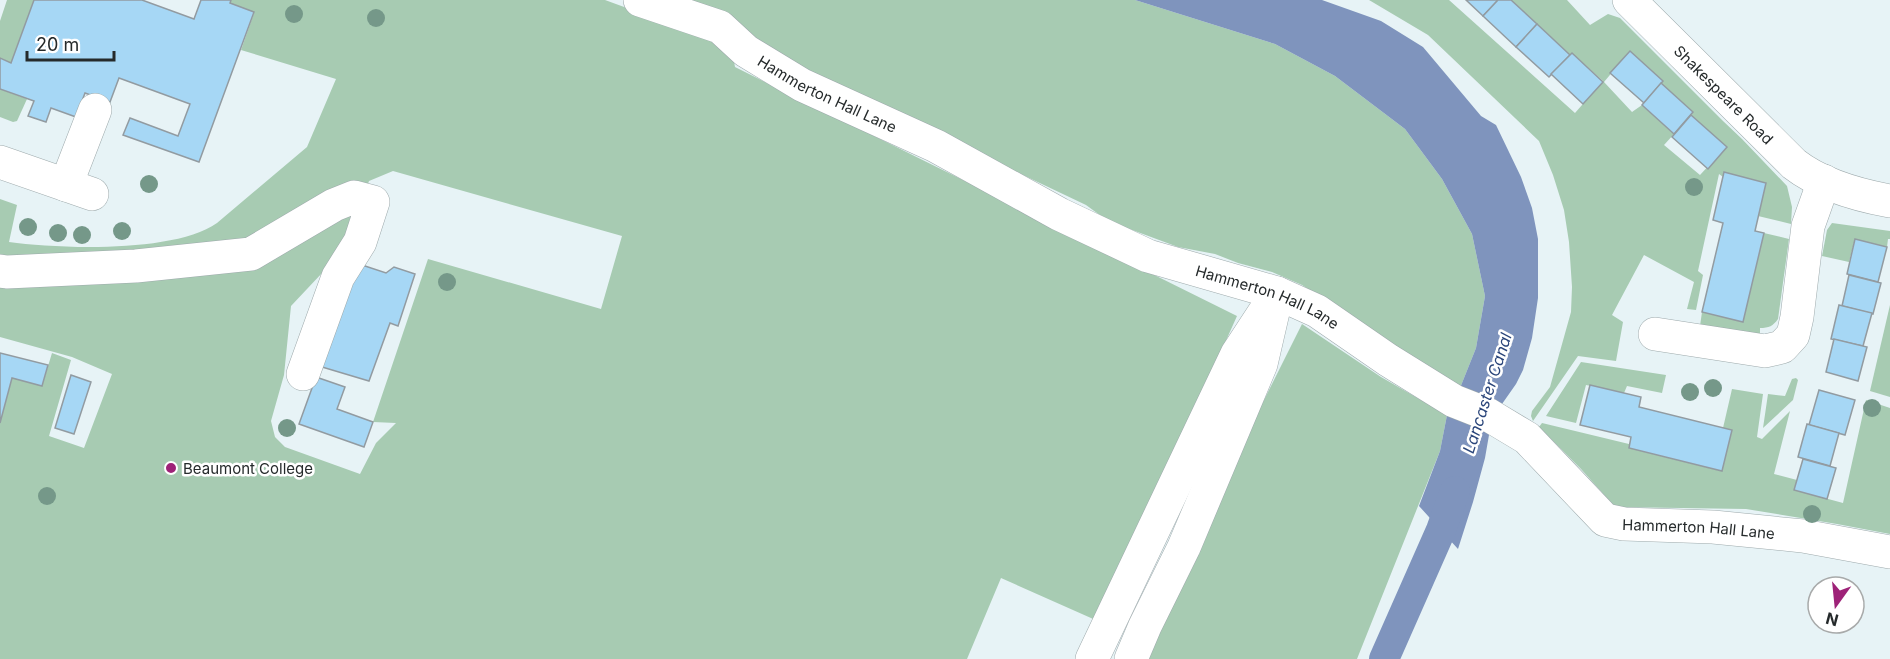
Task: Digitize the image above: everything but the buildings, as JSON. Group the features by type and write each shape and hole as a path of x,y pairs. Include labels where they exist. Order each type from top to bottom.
{"street":[{"name":"Hammerton Hall Lane","path":"640,0 720,27 746,51 802,85 936,146 1059,214 1138,251 1277,293 1317,311 1388,360 1454,401 1486,414 1527,438 1605,520 1624,524 1713,527 1803,536 1890,552"},
{"name":"Shakespeare Road","path":"1629,0 1794,164 1808,175 1863,196 1890,201"},
{"path":"0,162 79,189 95,110"},
{"path":"1655,334 1765,351 1782,347 1793,335 1808,226 1824,181"},
{"path":"0,271 136,266 251,254 334,205 354,197 373,202 360,242 338,277 303,374"},
{"path":"1092,659 1237,354 1277,293"},
{"path":"1131,659 1184,547 1261,364 1277,293"}],"green space":[{"path":"7,0 34,0 11,63 0,58 0,21"},
{"path":"231,0 605,0 717,41 732,51 735,67 1237,316 1100,622 1001,578 967,659 0,659 0,423 12,378 42,386 52,353 71,360 49,436 84,448 112,374 72,357 0,337 0,199 17,205 9,242 86,247 174,240 198,233 217,223 307,147 336,79 241,50 254,13 230,3","holes":["393,171 622,236 601,309 428,259 373,422 396,423 376,443 360,474 285,447 275,437 271,421 284,375 291,306 323,272 350,234 369,181"]},
{"path":"677,0 1135,0 1275,44 1335,76 1405,129 1442,179 1472,234 1485,296 1476,348 1460,388 1302,285 1272,272 1215,254 1178,247 1108,221 1086,205 790,62"},
{"path":"1369,0 1449,0 1575,113 1603,81 1572,53 1570,55 1511,0 1567,0 1590,25 1608,14 1620,18 1787,186 1792,207 1791,224 1758,216 1766,183 1725,173 1723,177 1719,174 1698,271 1703,275 1696,310 1687,309 1694,282 1644,255 1612,315 1623,322 1616,361 1578,356 1533,421 1532,411 1550,387 1571,312 1569,242 1564,210 1539,141 1428,35","holes":["1630,51 1663,81 1661,83 1693,112 1691,115 1726,147 1700,175 1664,145 1674,134 1642,105 1632,112 1604,82"]},
{"path":"0,89 27,99 17,121 13,122 0,117"},
{"path":"1832,223 1890,231 1890,239 1888,239 1887,247 1855,239 1849,262 1822,256 1827,230"},
{"path":"1764,233 1789,239 1778,319 1766,328 1760,328 1760,338 1700,326 1702,312 1743,321"},
{"path":"1890,305 1890,397 1870,391"},
{"path":"1302,324 1381,377 1447,415 1440,451 1357,659 1138,659 1143,642"},
{"path":"1581,362 1666,375 1662,393 1627,386 1624,393 1586,385 1576,423 1546,416"},
{"path":"1792,379 1798,380 1793,400 1763,428 1768,394 1785,396"},
{"path":"1732,389 1763,394 1757,437 1762,439 1790,411 1774,474 1797,480 1795,490 1843,503 1866,400 1890,408 1890,534 1746,509 1615,507 1539,427 1542,423 1629,444 1629,448 1721,471 1731,430 1723,428"}],"water":[{"path":"1135,0 1322,0 1381,21 1423,47 1481,116 1496,125 1521,177 1532,208 1538,239 1538,298 1532,338 1523,370 1502,404 1489,435 1485,458 1458,549 1419,506 1440,451 1447,415 1476,348 1485,296 1472,234 1442,179 1405,129 1335,76 1275,44"}],"waterway":[{"name":"Lancaster Canal","path":"1384,659 1441,530 1455,491"}],"place":[{"name":"Beaumont College","path":"171,468"}]}
